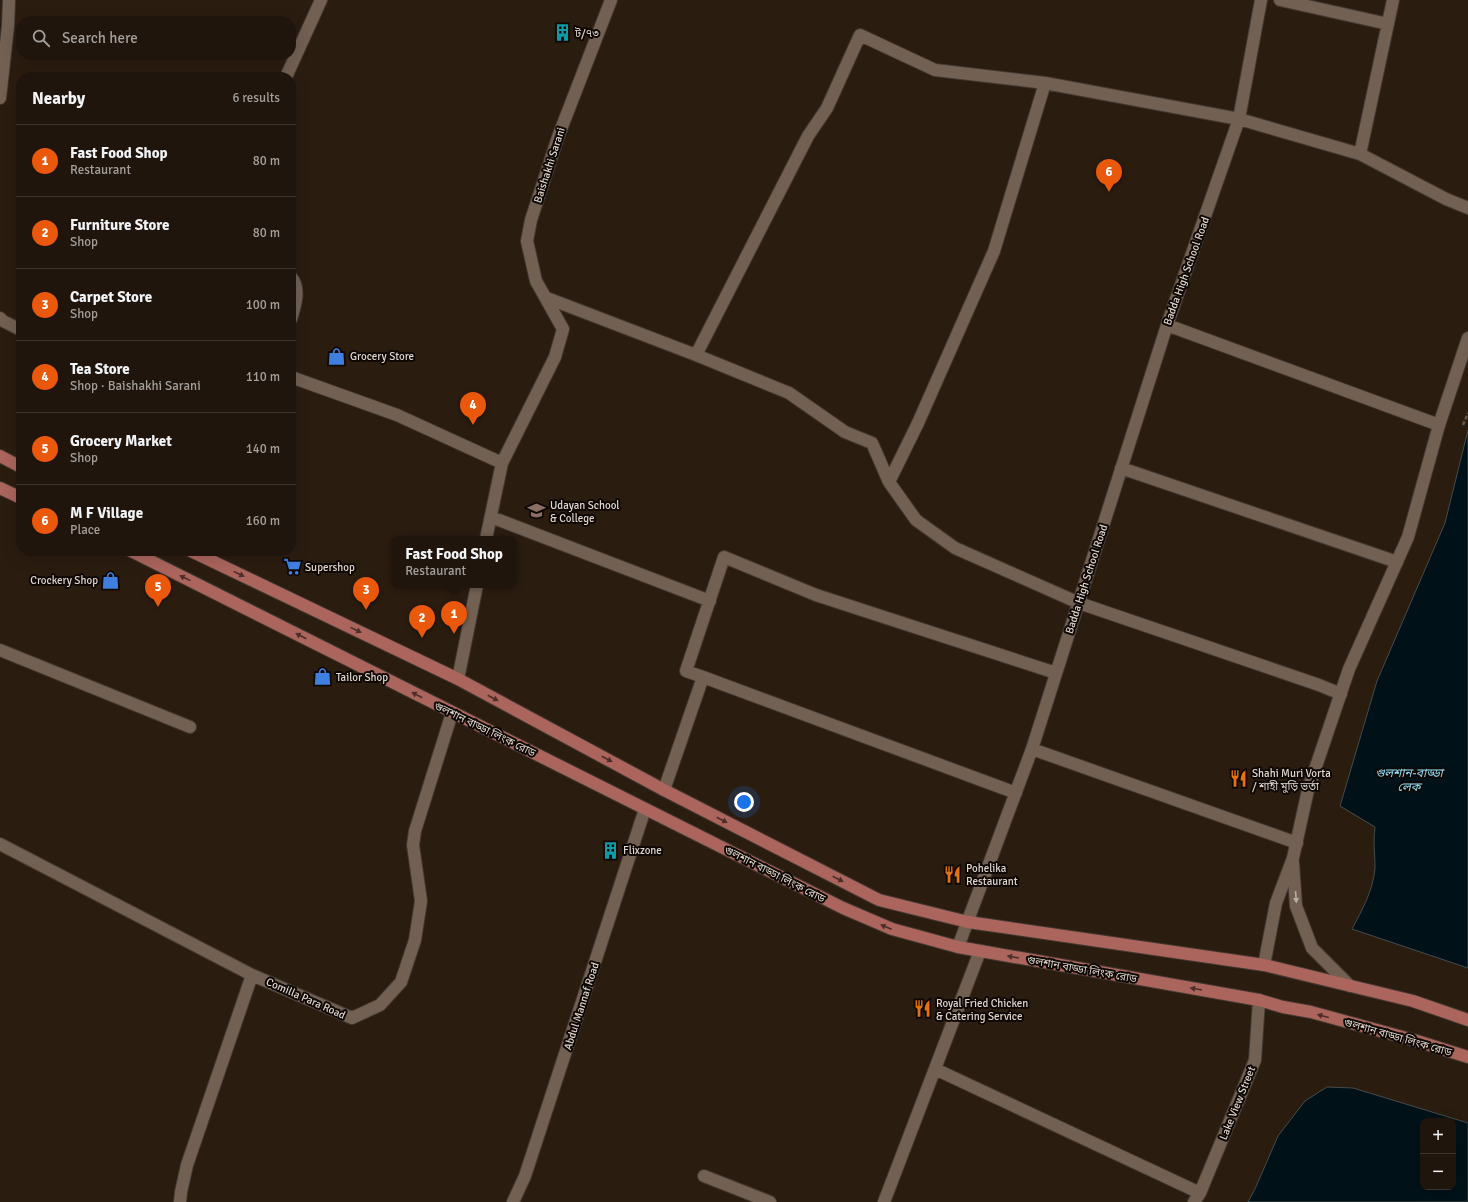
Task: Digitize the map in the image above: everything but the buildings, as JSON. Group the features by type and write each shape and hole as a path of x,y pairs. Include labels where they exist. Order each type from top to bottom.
{"main road":[{"path":"0,456 16,464"},
{"path":"0,488 16,496"},
{"name":"গুলশান বাড্ডা লিংক রোড","path":"141,556 843,908 892,929 958,947 1259,1000 1283,1007 1311,1012 1468,1057"},
{"path":"201,556 458,679 664,790 879,900 968,922 1264,965 1413,1001 1468,1020"}],"street":[{"path":"0,98 8,26 8,0"},
{"path":"296,55 321,0"},
{"name":"Baishakhi Sarani","path":"502,463 555,357 564,329 536,281 527,241 531,220 558,137 611,0"},
{"name":"Badda High School Road","path":"958,947 1032,749 1166,325 1240,119 1261,0"},
{"path":"1280,0 1388,24"},
{"path":"1360,154 1393,0"},
{"path":"696,355 808,136 827,108 860,35 935,70 1045,83 1240,119 1360,154 1446,199 1468,208"},
{"path":"288,72 294,60"},
{"path":"889,482 918,423 994,251 1045,83"},
{"path":"547,298 696,355 789,393 845,432 872,442 889,482 916,520 955,548 1078,603 1319,685 1341,694"},
{"path":"0,318 3,322 16,328"},
{"path":"1166,325 1439,425"},
{"path":"1264,965 1276,903 1293,858 1308,790 1349,670 1408,537 1439,425 1468,338"},
{"path":"296,379 397,415 502,463 487,536"},
{"path":"1121,468 1397,562"},
{"path":"491,517 710,601"},
{"path":"1016,793 686,671 724,557 816,595 1056,673"},
{"path":"458,679 476,588"},
{"path":"0,650 190,727"},
{"path":"664,790 703,677"},
{"name":"Comilla Para Road","path":"0,844 252,975 352,1018 380,1005 401,982 415,940 421,901 413,845 415,831 452,713"},
{"path":"1032,749 1296,843"},
{"name":"Abdul Mannaf Road","path":"513,1202 525,1176 646,809"},
{"path":"1293,858 1296,906 1312,948 1350,986"},
{"path":"884,1202 980,951"},
{"path":"180,1202 187,1165 252,975"},
{"name":"Lake View Street","path":"1197,1197 1255,1060 1259,1000"},
{"path":"935,1069 1197,1197"},
{"path":"704,1176 739,1196 770,1202"}],"path":[{"path":"1463,428 1468,413"}],"water":[{"name":"গুলশান-বাড্ডা লেক","path":"1468,430 1468,968 1352,929 1360,915 1372,885 1375,868 1375,827 1340,806 1377,681 1445,523"},
{"path":"1327,1087 1353,1088 1452,1118 1420,1118 1420,1190 1456,1190 1456,1119 1468,1123 1468,1202 1248,1202 1278,1136 1305,1101"}],"place":[{"name":"ট/৭৩","path":"562,33"},
{"name":"M F Village","path":"1109,192"},
{"name":"Grocery Store","path":"337,356"},
{"name":"Tea Store","path":"473,425"},
{"name":"Udayan School & College","path":"537,511"},
{"name":"Supershop","path":"292,567"},
{"name":"Crockery Shop","path":"111,580"},
{"name":"Grocery Market","path":"158,607"},
{"name":"Carpet Store","path":"366,610"},
{"name":"Fast Food Shop","path":"454,634"},
{"name":"Furniture Store","path":"422,638"},
{"name":"Tailor Shop","path":"323,677"},
{"name":"Shahi Muri Vorta / শাহী মুড়ি ভর্তা","path":"1239,779"},
{"name":"Flixzone","path":"610,850"},
{"name":"Pohelika Restaurant","path":"953,874"},
{"name":"Royal Fried Chicken & Catering Service","path":"923,1009"}]}
